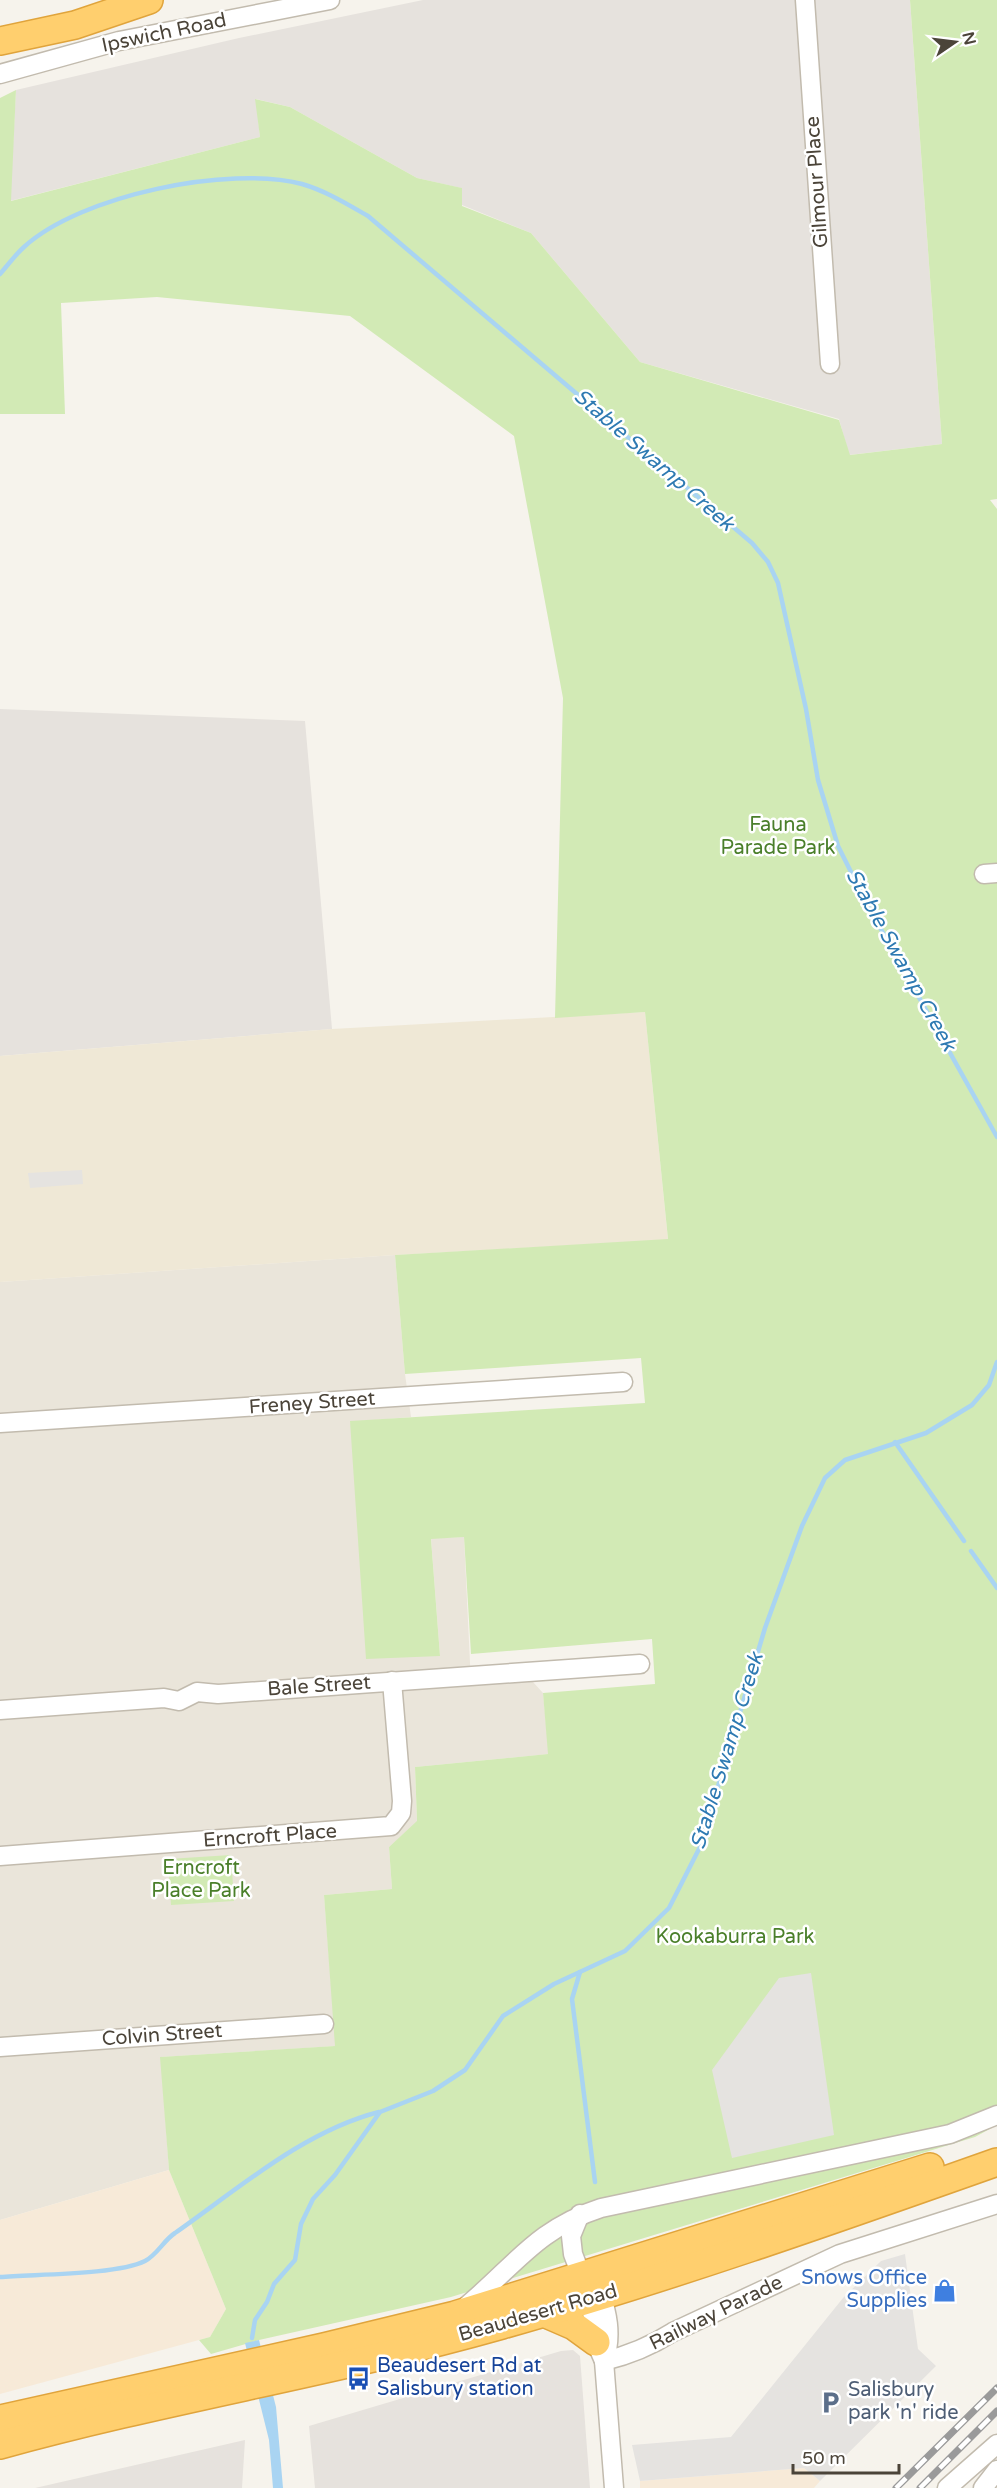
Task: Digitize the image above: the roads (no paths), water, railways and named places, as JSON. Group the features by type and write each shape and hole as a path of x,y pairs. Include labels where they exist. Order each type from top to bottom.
{"highway":[{"path":"0,29 149,0"},
{"path":"0,41 75,25 149,0"},
{"name":"Beaudesert Road","path":"0,2420 226,2380 544,2313 592,2285 997,2146"},
{"name":"Beaudesert Road","path":"291,2366 455,2315 592,2285 997,2162"},
{"path":"544,2313 574,2326 600,2351"},
{"name":"Beaudesert Road","path":"0,2445 226,2380"}],"street":[{"name":"Ipswich Road","path":"0,74 119,41 330,0"},
{"name":"Gilmour Place","path":"805,0 830,364"},
{"name":"Freney Street","path":"0,1423 623,1382"},
{"name":"Bale Street","path":"0,1710 164,1698 179,1701 200,1692 218,1694 640,1664"},
{"name":"Erncroft Place","path":"0,1856 391,1826 401,1813 402,1802 392,1681"},
{"name":"Colvin Street","path":"0,2047 324,2024"},
{"name":"Beaudesert Road","path":"455,2315 548,2231 580,2214 950,2134 997,2115"},
{"name":"Railway Parade","path":"600,2351 628,2355 840,2254 997,2204"},
{"name":"Beaudesert Road","path":"580,2214 571,2236 573,2254 592,2285"},
{"path":"592,2285 614,2488"},
{"path":"947,2488 997,2444"},
{"path":"983,2488 997,2470"}],"water":[{"path":"259,2340 276,2407 283,2488 273,2488 269,2440 245,2343"}],"waterway":[{"name":"Stable Swamp Creek","path":"0,274 24,247 49,229 81,213 118,199 197,182 236,179 271,179 311,187 368,216 752,543 768,562 778,583 806,709 818,780 838,846 868,906 997,1137"},
{"name":"Stable Swamp Creek","path":"252,2338 255,2320 267,2302 274,2284 295,2260 301,2224 313,2199 335,2175 380,2112 433,2091 465,2070 503,2016 554,1984 625,1951 669,1908 700,1847 765,1628 802,1526 825,1478 845,1460 926,1433 972,1405 989,1385 997,1362"},
{"path":"895,1442 964,1541"},
{"path":"971,1551 997,1588"},
{"path":"580,1972 572,1999 595,2182"},
{"path":"0,2277 115,2269 145,2261 171,2236 272,2163 324,2133 379,2112"}],"railway":[{"path":"896,2488 997,2388"},
{"path":"920,2488 997,2411"}],"place":[{"name":"Snows Office Supplies","path":"945,2290"},
{"name":"Beaudesert Rd at Salisbury station","path":"359,2378"},
{"name":"Salisbury park 'n' ride","path":"830,2402"}],"park label":[{"name":"Fauna Parade Park","path":"778,836"},
{"name":"Erncroft Place Park","path":"201,1880"},
{"name":"Kookaburra Park","path":"735,1937"}]}
